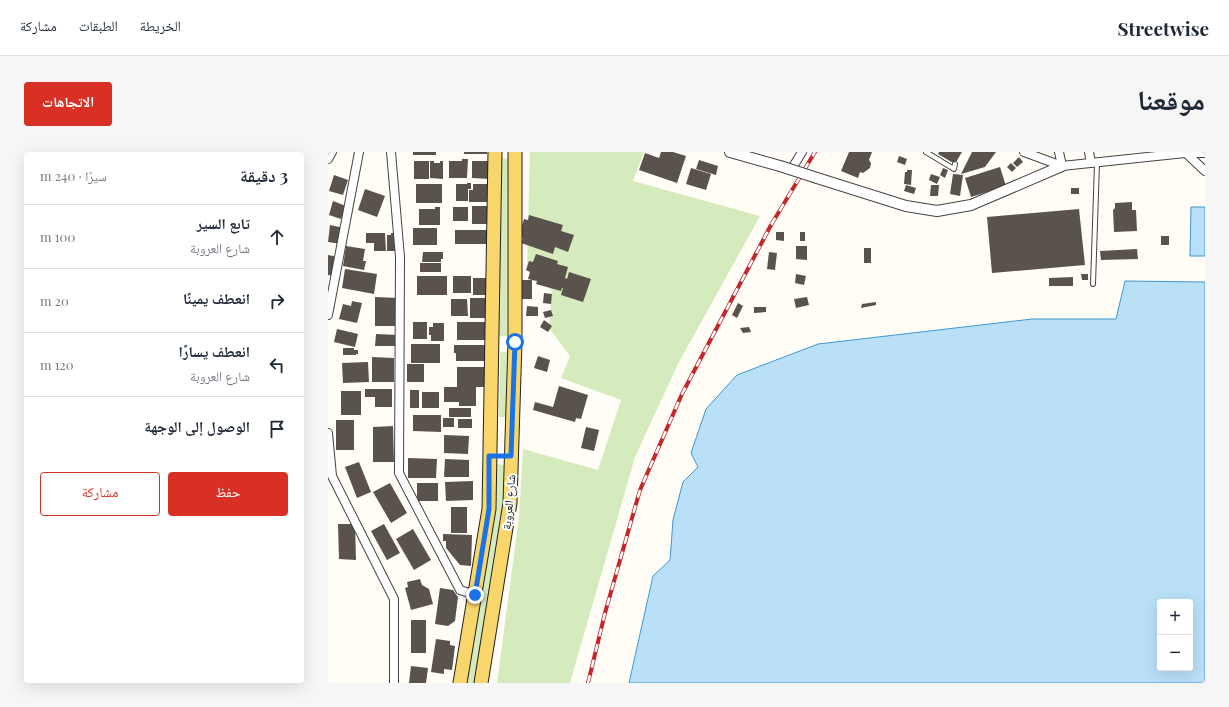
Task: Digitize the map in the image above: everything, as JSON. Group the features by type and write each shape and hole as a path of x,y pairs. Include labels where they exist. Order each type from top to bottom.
{"main road":[{"name":"شارع العروبة","path":"460,683 489,509 496,152"},
{"name":"شارع العروبة","path":"481,683 510,503 515,342 515,152"},
{"path":"492,340 515,342"},
{"path":"489,456 511,456"}],"street":[{"path":"328,159 332,152"},
{"path":"328,316 359,152"},
{"path":"391,152 400,257 399,473 460,590 475,595"},
{"path":"730,152 780,166 906,206 937,211 971,205 1062,166 1094,163 1131,155 1185,152 1205,153"},
{"path":"792,170 802,152"},
{"path":"1024,152 1062,166"},
{"path":"1059,152 1062,166"},
{"path":"1089,152 1094,163"},
{"path":"1185,152 1205,171"},
{"path":"328,433 332,476 394,599 394,683"}],"lane":[{"path":"926,152 954,169 955,164"},
{"path":"1093,284 1094,163"}],"green space":[{"path":"530,152 644,152 633,181 760,216 678,364 635,457 570,683 497,683 519,517 523,449 598,470 621,400 561,378 570,356 549,328 552,291 527,268"},
{"path":"502,158 508,159 507,336 499,336"},
{"path":"500,352 507,352 506,417 499,417"},
{"path":"496,464 506,465 504,502 475,683 465,683"}],"water":[{"path":"1191,207 1205,207 1205,256 1190,256"},
{"path":"1125,281 1205,282 1205,683 629,683 653,576 670,560 673,520 683,482 698,467 691,453 706,409 737,375 818,344 1032,319 1116,319"}],"building":[{"path":"413,152 436,152 436,155 413,155"},
{"path":"464,152 487,152 487,154 464,154"},
{"path":"661,152 673,152 686,156 677,183 639,170 645,153 659,158"},
{"path":"849,152 872,152 869,160 871,163 870,168 863,173 860,172 858,178 841,171"},
{"path":"939,152 962,152 955,164 938,154"},
{"path":"972,152 996,152 985,167 961,174"},
{"path":"899,156 907,159 905,165 897,162"},
{"path":"1019,157 1023,162 1017,167 1013,163"},
{"path":"462,159 468,159 467,178 449,178 449,161 462,161"},
{"path":"699,160 718,166 716,175 696,169"},
{"path":"414,161 429,161 429,179 414,179"},
{"path":"430,161 440,163 440,161 443,161 443,179 430,178"},
{"path":"472,161 491,161 490,179 472,178"},
{"path":"1011,163 1016,168 1012,172 1007,167"},
{"path":"1000,167 1006,186 971,197 965,178"},
{"path":"691,168 711,174 706,190 686,184"},
{"path":"943,168 948,170 945,178 940,175"},
{"path":"907,170 912,170 911,185 904,184 905,172 907,172"},
{"path":"931,174 940,177 937,184 929,180"},
{"path":"953,174 963,175 960,196 950,194"},
{"path":"334,175 348,180 343,195 329,191"},
{"path":"471,183 471,189 468,189 468,201 456,201 456,184"},
{"path":"416,184 442,184 442,203 416,203"},
{"path":"473,184 489,184 489,202 469,202 469,190 473,190"},
{"path":"906,185 916,188 914,194 904,191"},
{"path":"931,185 939,185 938,196 930,196"},
{"path":"1071,188 1079,188 1079,194 1071,194"},
{"path":"365,189 385,196 377,217 358,210"},
{"path":"333,201 346,206 341,219 329,215"},
{"path":"1132,202 1132,210 1136,210 1137,231 1114,232 1113,210 1115,208 1115,203"},
{"path":"472,206 487,206 487,224 472,224"},
{"path":"435,207 440,207 440,225 419,225 419,209 435,209"},
{"path":"453,207 468,207 468,221 453,221"},
{"path":"1079,209 1085,265 992,273 987,217"},
{"path":"529,215 563,225 561,231 574,235 568,252 555,247 553,254 521,243 523,238 519,236 524,219 528,220"},
{"path":"330,225 344,228 341,244 328,242"},
{"path":"413,228 437,228 437,245 413,245"},
{"path":"455,230 489,230 489,244 455,244"},
{"path":"776,232 784,232 784,241 776,240"},
{"path":"800,232 805,232 805,241 800,241"},
{"path":"366,233 385,233 386,251 374,251 374,243 366,243"},
{"path":"391,233 398,233 398,245 395,245 395,251 387,251 387,235 391,235"},
{"path":"1161,236 1169,236 1169,245 1161,245"},
{"path":"346,246 365,249 363,261 366,261 364,270 343,266"},
{"path":"796,246 807,246 807,260 796,259"},
{"path":"864,248 871,248 871,263 864,263"},
{"path":"1137,249 1138,259 1101,260 1100,251"},
{"path":"423,252 443,252 443,259 441,259 441,262 422,262"},
{"path":"769,252 777,253 775,270 767,269"},
{"path":"536,254 558,261 557,264 568,267 565,278 567,279 569,272 591,279 583,302 561,295 563,288 561,291 536,284 537,281 528,279 530,272 526,270 529,261 533,262"},
{"path":"328,255 338,257 334,276 328,275"},
{"path":"420,263 441,263 441,272 420,272"},
{"path":"345,269 377,274 374,294 342,288"},
{"path":"796,274 806,276 804,285 795,283"},
{"path":"1081,274 1088,274 1088,280 1082,280"},
{"path":"417,276 447,276 447,295 417,295"},
{"path":"453,276 471,276 471,293 453,293"},
{"path":"1073,277 1073,286 1049,286 1049,278"},
{"path":"473,278 487,278 487,295 473,295"},
{"path":"522,280 532,280 532,299 522,299"},
{"path":"544,293 552,294 551,304 543,303"},
{"path":"375,297 399,298 399,326 375,326"},
{"path":"807,297 809,305 796,308 794,299"},
{"path":"470,298 486,298 486,318 470,318"},
{"path":"451,299 467,299 468,316 451,316"},
{"path":"352,301 362,303 357,323 339,319 343,304 351,306"},
{"path":"876,302 876,305 861,308 862,304"},
{"path":"738,303 743,306 737,318 732,315"},
{"path":"527,306 538,307 538,316 526,316"},
{"path":"754,307 766,307 766,312 754,313"},
{"path":"551,310 553,316 545,318 543,312"},
{"path":"544,320 552,326 548,332 540,327"},
{"path":"413,322 427,322 427,339 413,339"},
{"path":"457,322 486,322 486,340 457,340"},
{"path":"433,323 444,323 444,341 431,341 429,327 433,327"},
{"path":"749,327 751,332 743,333 740,328"},
{"path":"337,329 358,334 355,347 334,342"},
{"path":"376,334 399,335 399,346 375,346"},
{"path":"411,344 440,344 440,363 411,363"},
{"path":"454,345 485,345 485,361 456,361"},
{"path":"343,348 354,348 354,350 358,350 358,354 343,355"},
{"path":"538,356 550,360 547,372 534,368"},
{"path":"372,357 394,358 394,382 372,382"},
{"path":"368,362 369,382 343,383 342,363"},
{"path":"407,364 424,364 424,382 407,382"},
{"path":"457,367 484,367 484,387 457,387"},
{"path":"559,386 588,395 581,419 576,418 575,422 533,410 535,402 553,407"},
{"path":"444,387 476,387 476,406 459,406 459,402 444,402"},
{"path":"365,389 392,389 392,407 375,407 375,397 365,397"},
{"path":"410,390 419,390 419,408 410,408"},
{"path":"341,391 361,391 361,415 341,415"},
{"path":"422,392 439,392 439,408 422,408"},
{"path":"449,408 471,408 471,417 449,417"},
{"path":"413,415 441,415 441,432 413,431"},
{"path":"443,418 454,418 454,427 443,427"},
{"path":"458,419 472,419 472,428 458,428"},
{"path":"336,420 354,420 354,450 336,450"},
{"path":"393,426 394,462 373,462 373,427"},
{"path":"586,427 599,430 594,451 581,448"},
{"path":"444,435 469,436 468,454 444,453"},
{"path":"408,458 437,459 436,478 408,478"},
{"path":"445,459 469,460 469,477 444,477"},
{"path":"359,462 371,492 357,498 345,467"},
{"path":"473,481 473,500 446,501 445,482"},
{"path":"390,483 407,513 391,523 373,492"},
{"path":"417,483 438,483 438,501 417,501"},
{"path":"451,507 467,507 467,533 451,533"},
{"path":"338,524 355,524 356,560 339,559"},
{"path":"384,524 400,553 387,560 371,531"},
{"path":"413,529 431,560 414,570 396,539"},
{"path":"443,534 472,535 471,566 460,565 446,548 446,541 443,541"},
{"path":"420,579 422,585 429,589 433,604 411,610 405,588 408,587 407,582"},
{"path":"440,588 453,590 458,597 455,621 448,626 435,624"},
{"path":"411,620 426,620 426,653 411,653"},
{"path":"436,639 450,641 450,645 455,646 452,670 444,669 444,674 431,672"},
{"path":"411,666 428,668 426,683 409,683"}],"railway":[{"path":"588,683 605,613 640,490 682,394 771,225 815,152"}],"route":[{"path":"475,595 489,509 489,456 511,456 515,342"}]}
